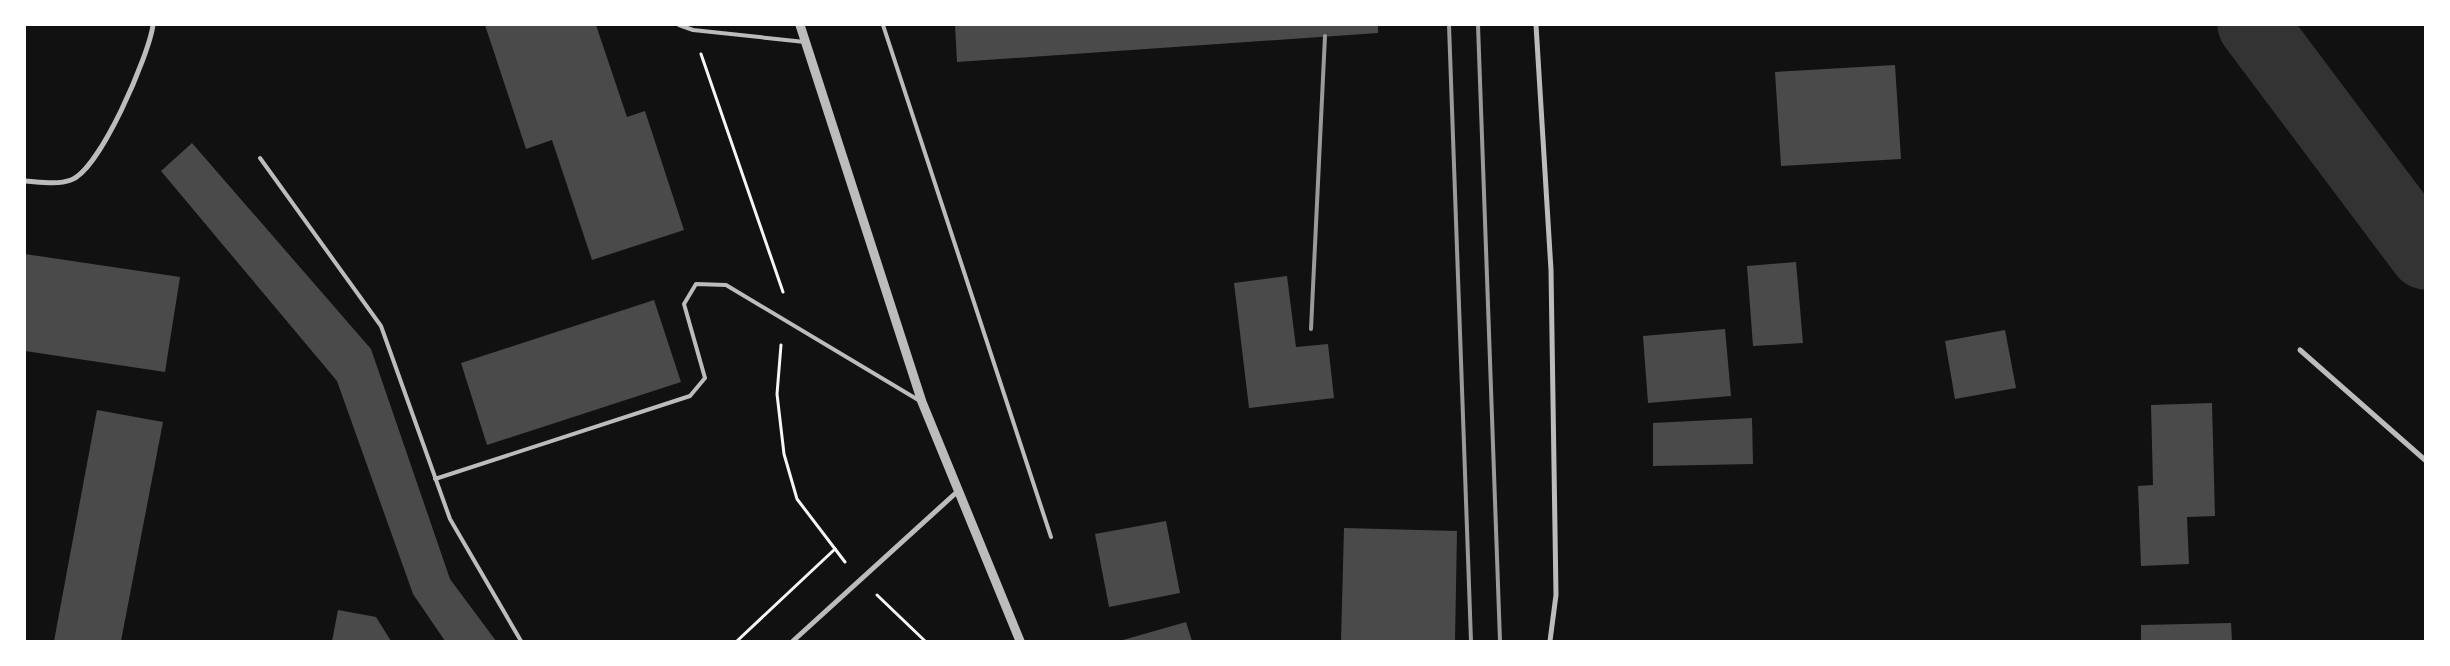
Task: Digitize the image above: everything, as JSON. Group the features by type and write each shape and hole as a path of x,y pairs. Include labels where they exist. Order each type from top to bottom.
{"street":[{"path":"25,181 49,183 72,180 91,164 135,82 153,25"},
{"path":"800,25 922,402 1020,641"},
{"path":"1536,25 1551,270 1556,595 1550,641"},
{"path":"2300,350 2425,460"},
{"path":"793,641 958,491"}],"lane":[{"path":"679,25 693,30 805,42"},
{"path":"883,25 1051,537"},
{"path":"260,158 381,326 450,519 521,641"},
{"path":"435,479 690,396 705,378 684,304 696,284 726,285 922,402"}],"path":[{"path":"737,641 835,549"},
{"path":"859,580 889,605 926,641"}],"building":[{"path":"485,25 596,25 627,117 645,111 684,230 592,260 552,140 526,149"},
{"path":"955,25 1378,25 1378,33 957,62"},
{"path":"1895,65 1901,159 1781,166 1775,72"},
{"path":"192,143 371,349 450,579 496,641 445,641 413,594 337,381 161,171"},
{"path":"25,254 180,277 165,372 25,351"},
{"path":"1796,262 1803,343 1753,346 1747,266"},
{"path":"1287,276 1296,347 1328,344 1334,398 1249,408 1234,283"},
{"path":"654,300 681,382 487,445 461,363"},
{"path":"1725,329 1731,396 1648,403 1643,336"},
{"path":"2005,330 2016,388 1955,399 1945,341"},
{"path":"2212,403 2215,516 2187,517 2189,564 2141,566 2138,486 2153,485 2151,405"},
{"path":"97,410 163,422 121,641 54,641"},
{"path":"1752,418 1753,464 1653,466 1653,423"},
{"path":"1166,521 1180,593 1109,607 1095,534"},
{"path":"1344,528 1457,531 1455,641 1341,641"},
{"path":"338,610 376,617 391,641 332,641"},
{"path":"1186,622 1192,641 1123,641 1123,640"},
{"path":"2231,623 2232,641 2141,641 2141,625"}],"waterway":[{"path":"2253,25 2425,254"}],"railway":[{"path":"1449,25 1471,641"},
{"path":"1478,25 1500,641"},
{"path":"1311,329 1325,36"}]}
